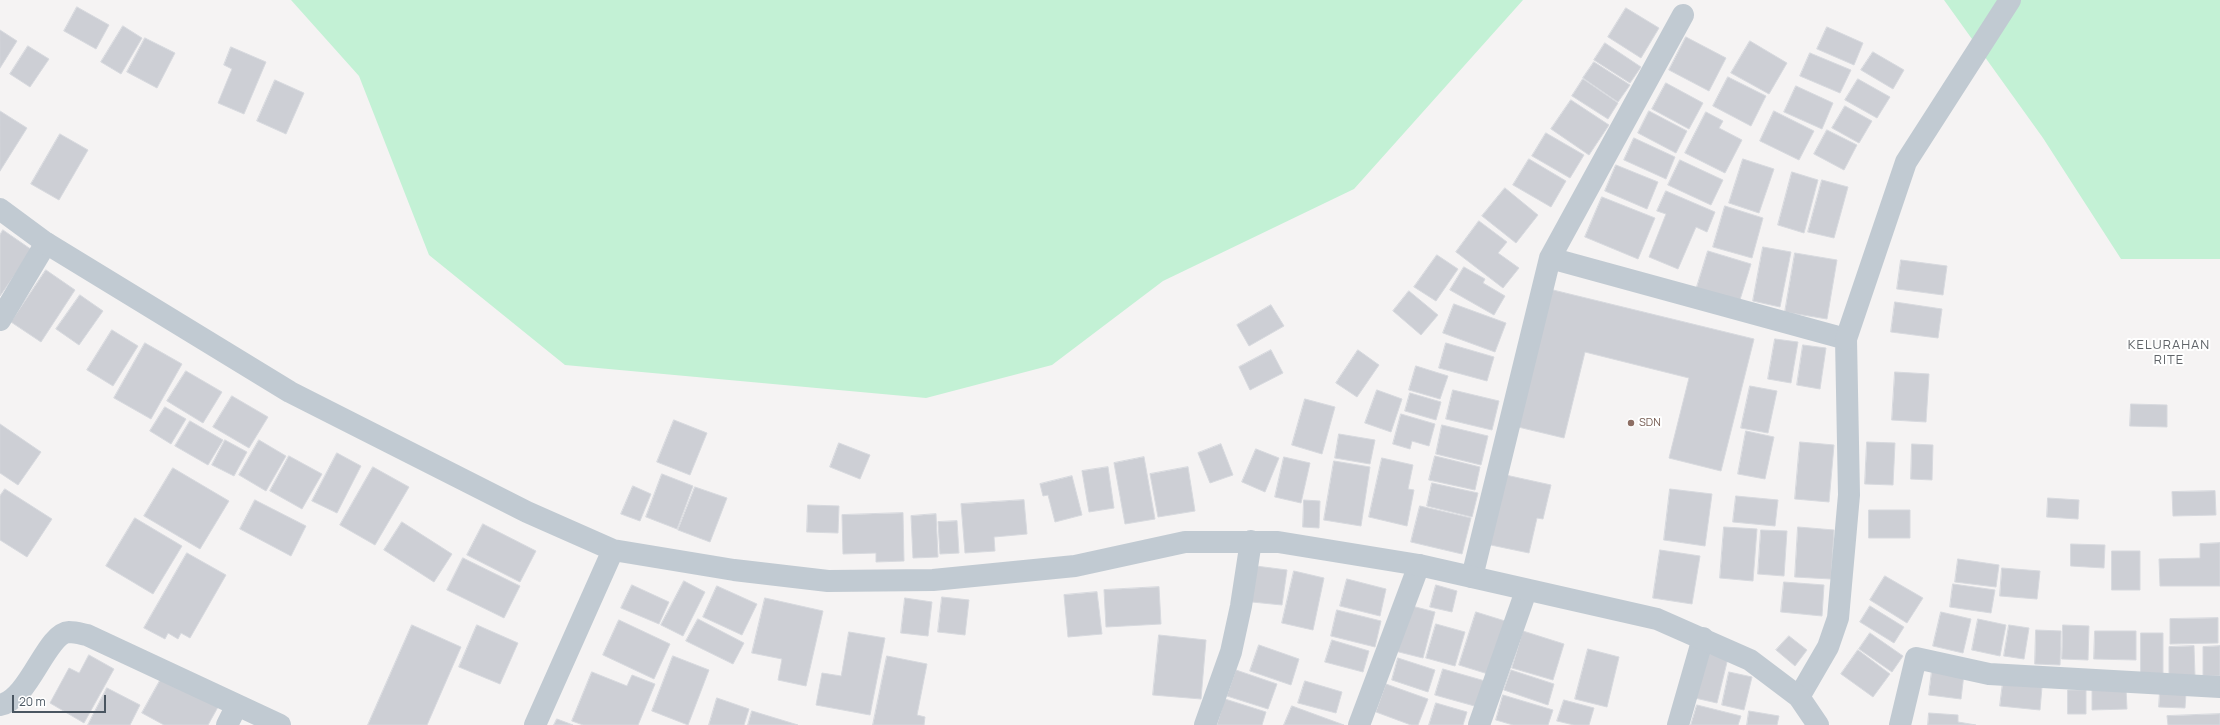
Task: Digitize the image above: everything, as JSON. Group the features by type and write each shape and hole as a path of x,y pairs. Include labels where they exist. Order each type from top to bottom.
{"street":[{"path":"1799,697 1828,647 1838,618 1850,495 1846,339 1906,162 2010,0"},
{"path":"1472,577 1550,258 1683,15"},
{"path":"0,209 46,243 290,392 527,512 613,550 734,570 828,581 933,580 1075,566 1186,542 1278,542 1418,565 1526,591 1657,619 1750,660 1799,697 1818,725"},
{"path":"0,320 46,243"},
{"path":"1550,258 1846,339"},
{"path":"1206,725 1231,652 1241,606 1251,541"},
{"path":"535,725 613,550"},
{"path":"1359,725 1418,565"},
{"path":"1479,725 1526,591"},
{"path":"0,705 16,697 51,647 59,637 68,632 87,635 280,725"},
{"path":"1678,725 1703,638"},
{"path":"1900,725 1916,658 1989,674 2220,687"},
{"path":"227,725 237,705"}],"green space":[{"path":"291,0 1523,0 1354,189 1163,281 1052,365 926,398 565,365 429,255 359,76"},
{"path":"1944,0 2220,0 2220,259 2121,259 2043,138"}],"building":[{"path":"77,7 109,25 96,49 64,31"},
{"path":"1626,8 1659,28 1641,58 1608,37"},
{"path":"123,26 142,38 121,74 101,62"},
{"path":"1827,27 1863,43 1854,65 1817,49"},
{"path":"0,30 17,41 0,68"},
{"path":"1686,37 1726,58 1709,91 1669,70"},
{"path":"145,38 175,53 157,88 127,72"},
{"path":"1750,41 1787,63 1769,94 1731,73"},
{"path":"1605,43 1641,67 1630,83 1594,60"},
{"path":"28,46 49,59 30,87 10,74"},
{"path":"231,47 266,62 244,114 218,103 232,69 224,65"},
{"path":"1873,52 1904,70 1893,89 1861,70"},
{"path":"1810,53 1851,70 1840,93 1800,76"},
{"path":"1594,62 1630,85 1618,102 1583,78"},
{"path":"1728,77 1766,96 1751,126 1713,106"},
{"path":"1583,79 1618,103 1608,119 1572,96"},
{"path":"1858,79 1890,97 1877,118 1845,100"},
{"path":"275,80 304,93 286,134 257,121"},
{"path":"1666,83 1703,103 1689,129 1652,109"},
{"path":"1796,86 1833,103 1822,129 1784,112"},
{"path":"1571,100 1609,125 1589,155 1551,129"},
{"path":"1845,106 1872,121 1859,143 1832,128"},
{"path":"0,111 27,128 0,171"},
{"path":"1649,111 1687,131 1676,153 1638,133"},
{"path":"1774,111 1814,131 1799,160 1760,141"},
{"path":"1706,112 1723,121 1719,128 1742,140 1725,173 1685,153"},
{"path":"1827,130 1857,145 1844,170 1814,154"},
{"path":"1546,133 1584,155 1570,178 1532,156"},
{"path":"60,134 88,150 59,200 31,184"},
{"path":"1634,138 1675,157 1666,179 1624,160"},
{"path":"1529,159 1566,181 1551,207 1513,185"},
{"path":"1743,159 1774,169 1759,213 1729,203"},
{"path":"1680,160 1723,180 1711,205 1668,185"},
{"path":"1616,165 1658,182 1647,209 1605,191"},
{"path":"1792,172 1818,180 1804,233 1778,225"},
{"path":"1822,180 1848,187 1834,238 1808,232"},
{"path":"1505,188 1538,215 1516,243 1482,216"},
{"path":"1666,191 1715,212 1707,232 1696,227 1678,269 1649,257 1666,214 1657,211"},
{"path":"1602,197 1655,218 1638,259 1585,237"},
{"path":"1725,206 1763,218 1752,258 1713,247"},
{"path":"1479,221 1507,242 1498,253 1519,268 1503,288 1456,252"},
{"path":"3,230 32,250 0,296 0,235"},
{"path":"1763,247 1791,252 1780,307 1753,301"},
{"path":"1708,251 1751,264 1739,303 1696,290"},
{"path":"1795,253 1837,260 1827,319 1785,312"},
{"path":"1437,255 1458,269 1436,301 1414,287"},
{"path":"1901,260 1947,266 1943,295 1897,289"},
{"path":"1464,267 1485,279 1483,283 1505,296 1494,315 1450,290"},
{"path":"46,270 75,290 41,342 11,322"},
{"path":"1549,289 1754,339 1721,471 1669,458 1689,378 1585,352 1564,438 1514,426"},
{"path":"1409,291 1438,315 1421,335 1393,311"},
{"path":"80,295 103,311 79,345 56,329"},
{"path":"1895,302 1942,309 1938,338 1891,332"},
{"path":"1454,304 1506,323 1495,352 1443,333"},
{"path":"1271,305 1284,326 1249,346 1237,325"},
{"path":"112,330 138,346 113,386 87,370"},
{"path":"1775,339 1798,342 1791,383 1768,379"},
{"path":"145,343 182,364 151,419 114,398"},
{"path":"1446,343 1494,357 1487,381 1439,368"},
{"path":"1803,345 1826,348 1820,389 1797,385"},
{"path":"1271,350 1283,373 1250,390 1239,367"},
{"path":"1358,350 1379,365 1357,397 1336,383"},
{"path":"1416,366 1448,376 1440,399 1409,390"},
{"path":"186,371 222,392 203,423 167,401"},
{"path":"1895,372 1929,374 1926,422 1892,420"},
{"path":"1750,386 1777,391 1768,433 1741,428"},
{"path":"1377,390 1402,399 1391,432 1365,423"},
{"path":"1453,390 1499,401 1492,430 1446,419"},
{"path":"1410,393 1441,402 1436,420 1405,411"},
{"path":"232,396 268,417 249,448 213,427"},
{"path":"1305,399 1335,407 1322,454 1292,445"},
{"path":"2131,404 2167,405 2167,427 2130,426"},
{"path":"165,407 186,419 171,444 150,431"},
{"path":"1401,414 1435,424 1429,446 1412,441 1410,449 1393,444"},
{"path":"674,420 707,433 690,475 657,462"},
{"path":"190,421 223,440 208,465 175,446"},
{"path":"0,424 41,452 18,485 0,473"},
{"path":"1442,425 1488,436 1481,465 1436,454"},
{"path":"1746,431 1774,437 1765,479 1738,474"},
{"path":"1339,434 1375,440 1370,464 1335,458"},
{"path":"225,440 247,452 234,476 212,465"},
{"path":"259,440 286,456 266,491 239,475"},
{"path":"1800,442 1834,445 1829,502 1795,499"},
{"path":"1867,442 1895,443 1893,485 1865,484"},
{"path":"839,443 870,455 860,479 830,467"},
{"path":"1221,444 1233,475 1210,483 1198,453"},
{"path":"1912,444 1933,445 1932,480 1911,479"},
{"path":"1256,449 1279,458 1265,492 1242,482"},
{"path":"337,453 361,466 337,513 312,501"},
{"path":"289,456 322,474 302,509 270,491"},
{"path":"1435,456 1480,467 1475,490 1429,480"},
{"path":"1144,457 1155,519 1125,524 1114,463"},
{"path":"1284,457 1310,463 1301,503 1275,497"},
{"path":"1382,458 1413,465 1408,489 1414,490 1407,526 1369,517"},
{"path":"1334,461 1370,467 1361,526 1324,520"},
{"path":"373,467 409,487 375,545 340,525"},
{"path":"1108,467 1114,508 1089,512 1082,471"},
{"path":"1188,467 1195,511 1158,517 1150,474"},
{"path":"173,468 229,501 200,549 144,516"},
{"path":"662,474 693,486 677,529 646,517"},
{"path":"1501,474 1551,485 1543,519 1537,518 1529,553 1486,544"},
{"path":"1072,476 1082,515 1055,522 1048,495 1043,496 1040,484"},
{"path":"1432,483 1478,493 1472,517 1427,506"},
{"path":"633,486 651,494 640,521 621,514"},
{"path":"695,487 727,498 710,542 678,530"},
{"path":"5,489 52,519 27,557 0,540 0,496"},
{"path":"1670,489 1712,494 1705,546 1664,540"},
{"path":"2215,491 2216,515 2173,516 2172,492"},
{"path":"1736,496 1778,500 1775,526 1733,522"},
{"path":"2048,498 2079,500 2078,519 2047,517"},
{"path":"255,500 306,526 291,556 240,529"},
{"path":"1024,500 1027,534 994,537 995,551 965,553 961,504"},
{"path":"1304,500 1320,501 1319,528 1303,527"},
{"path":"808,505 839,506 838,533 807,532"},
{"path":"1420,506 1471,518 1462,554 1411,542"},
{"path":"1869,510 1910,510 1910,538 1869,538"},
{"path":"903,513 904,561 876,562 876,553 843,554 842,515"},
{"path":"936,514 938,557 913,558 911,516"},
{"path":"135,518 182,546 153,594 106,566"},
{"path":"957,521 959,553 940,554 938,522"},
{"path":"402,522 452,554 434,582 384,550"},
{"path":"483,524 536,551 520,582 467,555"},
{"path":"1724,527 1757,529 1753,581 1720,578"},
{"path":"1798,527 1834,530 1831,579 1795,577"},
{"path":"1761,530 1787,531 1784,576 1758,574"},
{"path":"2220,543 2220,586 2160,586 2159,559 2200,558 2200,544"},
{"path":"2071,544 2105,545 2104,568 2071,566"},
{"path":"1660,550 1700,556 1692,604 1653,598"},
{"path":"2112,551 2140,551 2140,590 2112,590"},
{"path":"187,553 226,575 190,638 181,633 178,639 168,633 165,639 144,628"},
{"path":"463,558 520,586 504,618 447,590"},
{"path":"1958,559 1999,565 1996,587 1955,582"},
{"path":"1256,566 1287,570 1282,605 1252,602"},
{"path":"2002,568 2040,571 2037,599 2000,596"},
{"path":"1294,571 1324,578 1313,630 1282,623"},
{"path":"1885,576 1923,598 1907,623 1870,600"},
{"path":"1347,579 1386,589 1380,616 1340,606"},
{"path":"684,581 705,592 683,636 661,625"},
{"path":"1784,582 1824,585 1822,616 1781,612"},
{"path":"1953,584 1995,590 1991,613 1950,607"},
{"path":"632,585 669,602 659,624 621,608"},
{"path":"1436,585 1457,591 1452,612 1430,607"},
{"path":"717,586 757,604 742,635 703,617"},
{"path":"1159,587 1161,624 1106,627 1104,590"},
{"path":"1097,592 1102,634 1068,637 1064,595"},
{"path":"942,597 969,600 965,635 938,632"},
{"path":"765,598 823,611 806,686 778,680 782,659 752,653"},
{"path":"905,598 932,602 928,636 901,633"},
{"path":"1408,605 1435,612 1423,658 1395,651"},
{"path":"1870,606 1904,627 1894,643 1860,622"},
{"path":"1337,610 1381,621 1375,647 1331,636"},
{"path":"1476,612 1505,621 1488,674 1459,665"},
{"path":"1941,612 1971,619 1963,653 1933,646"},
{"path":"2218,618 2218,643 2170,644 2170,619"},
{"path":"698,619 744,643 733,664 686,641"},
{"path":"1978,619 2006,625 2000,656 1972,650"},
{"path":"619,620 670,644 654,679 603,655"},
{"path":"1436,624 1465,632 1455,666 1426,658"},
{"path":"412,625 461,647 427,725 368,725"},
{"path":"477,625 518,643 500,684 459,667"},
{"path":"2009,625 2029,628 2024,659 2004,656"},
{"path":"2063,625 2089,626 2088,660 2062,659"},
{"path":"2036,630 2061,631 2060,665 2035,664"},
{"path":"1523,631 1564,644 1553,680 1512,668"},
{"path":"2095,631 2136,631 2136,660 2094,659"},
{"path":"849,632 885,638 870,715 816,705 822,673 841,676"},
{"path":"1870,633 1903,656 1892,672 1859,649"},
{"path":"2141,633 2163,633 2163,674 2141,674"},
{"path":"1159,635 1206,640 1201,699 1153,695"},
{"path":"1789,636 1807,650 1795,666 1776,650"},
{"path":"1332,640 1369,651 1363,672 1325,662"},
{"path":"1259,645 1299,659 1291,685 1250,671"},
{"path":"2194,646 2195,676 2169,676 2169,647"},
{"path":"2220,646 2220,676 2203,676 2203,647"},
{"path":"1588,649 1619,657 1607,707 1575,699"},
{"path":"1858,650 1890,674 1873,697 1841,674"},
{"path":"1706,653 1728,658 1717,703 1695,698"},
{"path":"89,655 114,669 84,723 50,703 69,668 79,673"},
{"path":"673,656 709,670 688,725 652,711"},
{"path":"887,656 927,664 917,715 925,717 924,725 873,725"},
{"path":"1398,658 1435,670 1428,692 1392,680"},
{"path":"1443,669 1485,681 1478,707 1435,695"},
{"path":"1236,670 1277,684 1268,709 1227,696"},
{"path":"1511,670 1554,684 1548,705 1504,690"},
{"path":"1932,670 1964,674 1961,699 1929,695"},
{"path":"592,672 627,686 632,675 655,684 638,725 583,725 572,721"},
{"path":"1729,672 1752,677 1744,710 1722,705"},
{"path":"162,677 218,707 208,725 164,725 142,713"},
{"path":"1305,681 1342,692 1336,713 1298,703"},
{"path":"2003,682 2042,687 2040,710 2000,706"},
{"path":"1386,684 1428,699 1418,725 1411,725 1376,712"},
{"path":"2126,687 2127,709 2092,710 2092,688"},
{"path":"107,688 140,705 130,725 88,725"},
{"path":"2068,690 2086,690 2086,714 2068,714"},
{"path":"2160,691 2186,693 2185,708 2159,707"},
{"path":"1503,695 1553,710 1548,725 1513,725 1496,720"},
{"path":"717,698 749,709 744,725 709,725"},
{"path":"1225,699 1266,712 1262,725 1217,725"},
{"path":"1564,700 1594,708 1589,725 1574,725 1557,721"},
{"path":"1436,703 1467,712 1463,725 1429,725"},
{"path":"1697,705 1741,716 1738,725 1691,725"},
{"path":"1292,706 1344,725 1284,725"},
{"path":"752,711 798,725 748,725"},
{"path":"1749,711 1779,716 1777,725 1747,725"},
{"path":"1929,713 1958,715 1958,722 1976,725 1928,725"},
{"path":"2220,714 2220,725 2168,725 2167,716"},
{"path":"557,719 573,725 554,725"}],"place":[{"name":"SDN","path":"1631,423"}],"district":[{"name":"KELURAHAN RITE","path":"2169,352"}]}
